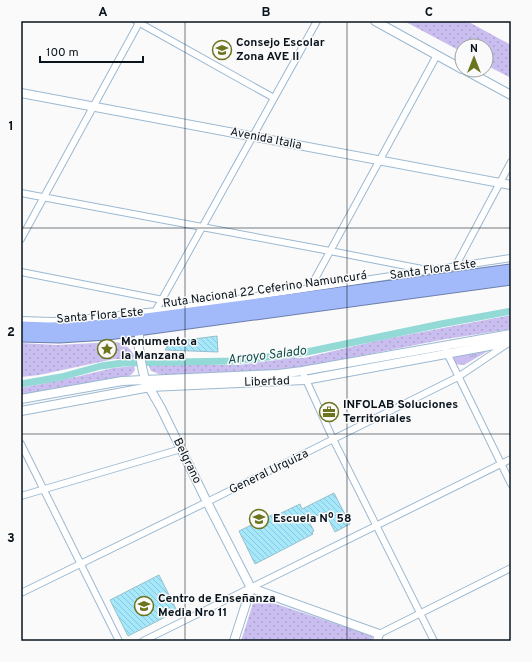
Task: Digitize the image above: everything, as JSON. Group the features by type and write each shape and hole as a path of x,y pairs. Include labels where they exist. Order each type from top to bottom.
{"highway":[{"name":"Ruta Nacional 22 Ceferino Namuncurá","path":"21,327 86,327 511,270"},
{"name":"Ruta Nacional 22 Ceferino Namuncurá","path":"21,336 74,336 140,330 511,280"}],"street":[{"path":"140,330 157,310 163,300 317,21"},
{"path":"375,21 454,65"},
{"path":"21,239 138,22 274,98"},
{"path":"310,288 437,55"},
{"path":"480,78 511,95"},
{"name":"Avenida Italia","path":"21,93 511,185"},
{"path":"454,266 511,162"},
{"path":"21,193 428,270"},
{"name":"Santa Flora Este","path":"21,320 79,319 157,310 511,258"},
{"path":"21,272 163,300"},
{"name":"Belgrano","path":"140,330 138,342 142,368 147,384 251,588"},
{"name":"Libertad","path":"21,398 122,381 147,384 305,380 445,350 511,334"},
{"name":"Libertad","path":"21,411 147,384 279,374 510,342"},
{"name":"General Urquiza","path":"21,593 458,377 510,342"},
{"path":"445,350 511,484"},
{"path":"302,371 333,439 434,641"},
{"path":"21,444 119,641"},
{"path":"21,496 181,449"},
{"path":"143,641 511,459"},
{"path":"251,588 378,638 420,613 511,568"},
{"path":"234,641 251,588"}],"green space":[{"path":"404,21 467,21 511,45 511,78 494,69 494,38 454,38 454,48"},
{"path":"511,315 511,329 446,339 293,369 162,375 151,371 147,362 166,365 239,365 292,358 304,358 380,340"},
{"path":"114,342 121,343 126,346 135,356 132,359 114,359 39,375 21,377 21,343 57,345"},
{"path":"488,350 464,365 455,364 452,359 454,356"},
{"path":"134,366 135,370 127,377 21,395 21,388 113,368"},
{"path":"255,597 373,636 371,641 241,641"}],"building":[{"path":"217,336 218,352 165,350 170,342"},
{"path":"334,493 350,524 335,532 325,512 308,520 314,531 312,532 313,534 255,564 239,531 276,513 277,515 300,504 302,509"},
{"name":"Centro de Enseñanza Media Nro 11","path":"159,575 177,611 128,636 110,600"}],"waterway":[{"name":"Arroyo Salado","path":"21,384 61,377 101,366 123,363 234,361 302,353 511,311"}],"place":[{"name":"Consejo Escolar Zona AVE II","path":"222,50"},
{"name":"Monumento a la Manzana","path":"107,349"},
{"name":"INFOLAB Soluciones Territoriales","path":"329,412"},
{"name":"Escuela Nº 58","path":"259,519"},
{"name":"Centro de Enseñanza Media Nro 11","path":"144,606"}]}
